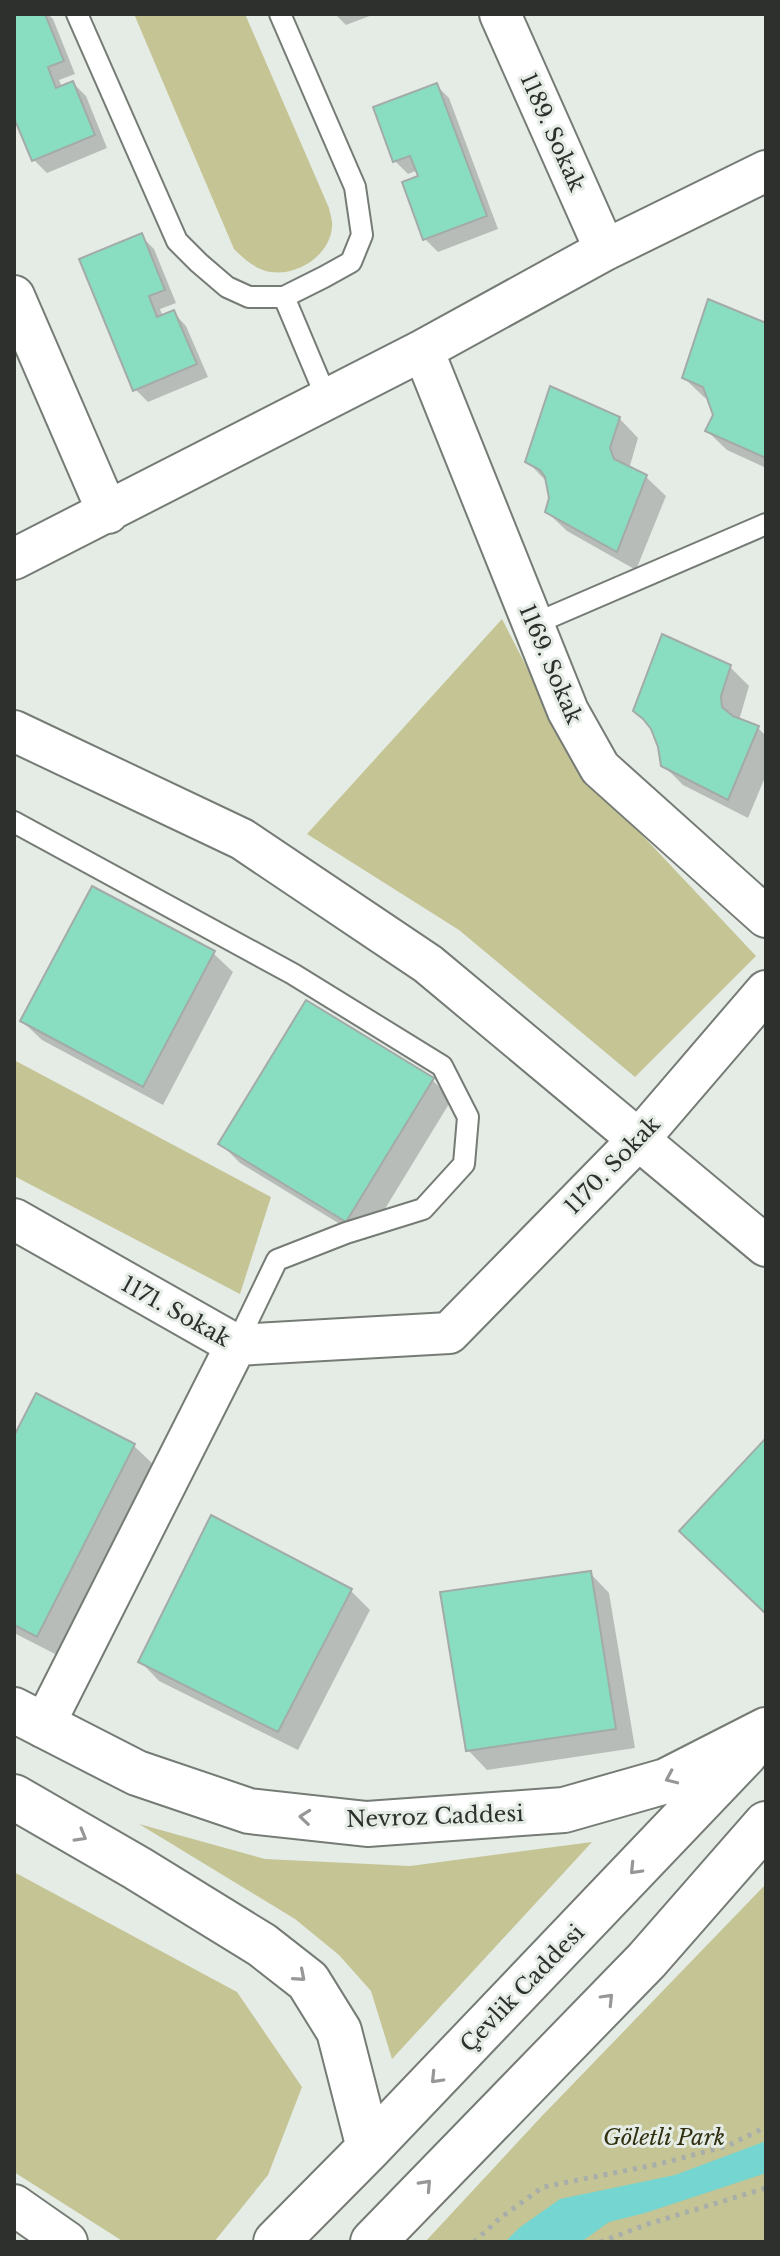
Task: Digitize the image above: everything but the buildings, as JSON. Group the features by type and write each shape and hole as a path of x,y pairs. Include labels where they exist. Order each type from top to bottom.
{"main road":[{"name":"Nevroz Caddesi","path":"28,1718 137,1773 249,1811 367,1824 564,1810 666,1781 766,1731"},
{"name":"Çevlik Caddesi","path":"276,2242 766,1731"},
{"path":"14,1797 262,1945 308,1981 339,2031 369,2148"},
{"path":"373,2242 647,1960 766,1824"}],"street":[{"name":"1189. Sokak","path":"500,14 605,250"},
{"path":"14,559 423,350 605,250 766,171"},
{"path":"14,296 108,513"},
{"name":"1169. Sokak","path":"423,350 568,711 600,768 766,917"},
{"path":"14,731 242,839 428,964 763,1237"},
{"name":"1170. Sokak","path":"449,1333 639,1139 766,991"},
{"name":"1171. Sokak","path":"14,1219 236,1345 449,1333"},
{"path":"28,1718 236,1345"},
{"path":"14,2205 67,2242"}],"lane":[{"path":"77,14 177,241 227,287 249,297 284,297 351,262 362,235 355,187 280,14"},
{"path":"284,297 327,399"},
{"path":"534,624 766,524"},
{"path":"14,822 293,974 442,1066 468,1117 464,1164 423,1209 346,1233 277,1260 236,1345"}],"path":[{"path":"474,2242 499,2219 543,2187 659,2164 727,2146 766,2127"},
{"path":"600,2242 766,2188"}],"green space":[{"path":"134,14 245,14 329,208 332,225 330,237 311,262 292,271 271,272 255,266 234,249"},
{"path":"502,619 578,767 756,956 635,1077 459,930 307,834"},
{"path":"14,1060 271,1197 240,1294 14,1176"},
{"path":"139,1824 265,1859 410,1866 592,1842 392,2059 371,1991 339,1955 295,1919"},
{"path":"14,1872 237,1992 302,2087 268,2175 214,2242 124,2242 14,2172"},
{"name":"Göletli Park","path":"766,1884 766,2242 425,2242 541,2117"}],"water":[{"path":"766,2141 766,2173 609,2222 581,2242 505,2242 519,2228 560,2199 675,2175"}]}
